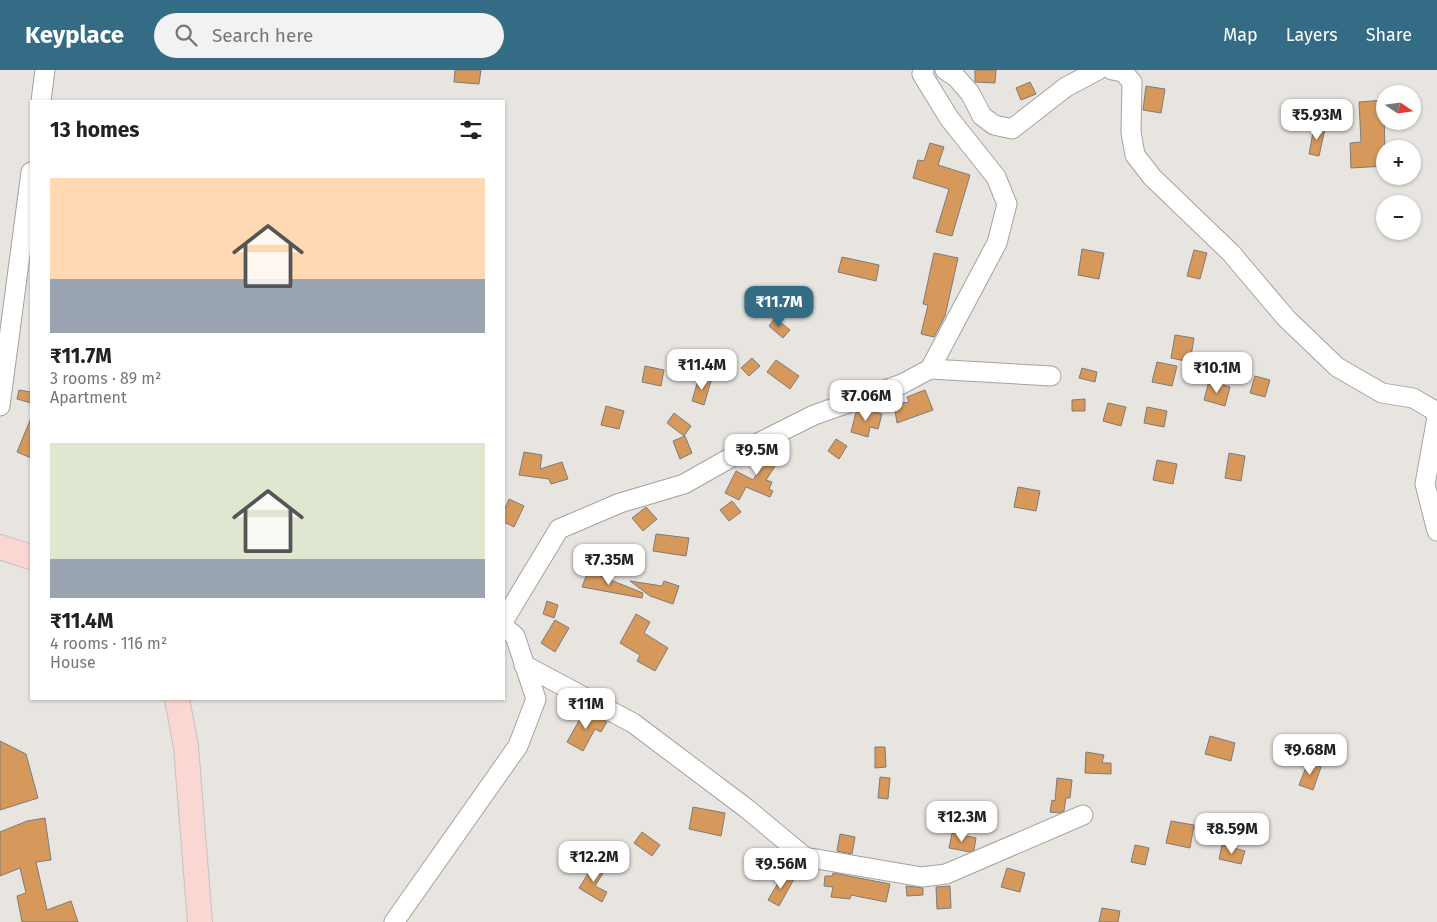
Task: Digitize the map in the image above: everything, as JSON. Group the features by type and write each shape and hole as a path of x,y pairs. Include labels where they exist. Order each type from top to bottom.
{"main road":[{"path":"0,547 30,556"},
{"path":"177,700 186,747 200,922"}],"street":[{"path":"41,100 45,70"},
{"path":"924,70 922,74 932,93 996,178 1007,204 997,243 930,369"},
{"path":"945,70 956,78 970,93 982,116 994,125 1012,129 1066,87 1098,70"},
{"path":"1112,70 1124,72 1132,82 1131,132 1135,155 1152,177 1231,254 1286,318 1337,367 1382,393 1413,398 1437,412"},
{"path":"0,406 30,180"},
{"path":"505,618 559,529 620,503 684,484 746,449 814,415 902,384 930,369 1051,376"},
{"path":"1437,417 1425,484 1437,531"},
{"path":"394,922 518,746 536,700 514,636 505,628"},
{"path":"524,665 633,723 746,808 805,857 922,877 946,874 1082,815"}],"building":[{"path":"455,70 481,70 479,84 454,82"},
{"path":"975,70 996,70 995,83 975,82"},
{"path":"1030,82 1036,94 1021,100 1016,88"},
{"path":"1146,86 1165,89 1161,113 1143,110"},
{"path":"1376,101 1376,130 1384,130 1385,140 1376,140 1376,167 1351,168 1350,143 1361,142 1359,102"},
{"path":"1314,127 1325,129 1319,156 1309,154"},
{"path":"930,143 944,147 938,165 970,175 952,236 936,232 949,189 913,178 918,160 924,161"},
{"path":"1082,249 1104,253 1099,279 1078,275"},
{"path":"1194,250 1207,253 1200,279 1187,276"},
{"path":"934,253 958,258 945,316 934,337 921,334 928,305 923,304"},
{"path":"842,257 879,265 876,281 838,272"},
{"path":"775,318 790,330 783,338 769,326"},
{"path":"1175,335 1194,338 1190,362 1171,358"},
{"path":"752,358 760,366 749,376 741,368"},
{"path":"776,360 799,376 790,389 767,372"},
{"path":"1157,362 1177,366 1172,386 1152,382"},
{"path":"645,366 664,370 661,386 642,382"},
{"path":"1082,368 1097,372 1095,382 1079,378"},
{"path":"1255,376 1270,380 1265,397 1250,393"},
{"path":"699,377 711,381 704,405 692,401"},
{"path":"1209,381 1230,387 1225,406 1204,400"},
{"path":"19,390 30,392 30,403 17,399"},
{"path":"925,390 933,410 897,423 894,404 909,402 907,397"},
{"path":"1085,399 1085,411 1072,411 1072,400"},
{"path":"1108,403 1126,407 1121,426 1103,421"},
{"path":"606,406 624,411 619,429 601,425"},
{"path":"1147,407 1167,411 1164,427 1144,423"},
{"path":"864,409 882,414 878,429 870,427 868,437 851,432 856,412"},
{"path":"674,413 691,426 684,436 667,423"},
{"path":"30,420 30,458 17,452"},
{"path":"685,436 692,453 680,459 673,441"},
{"path":"836,439 847,446 839,459 828,451"},
{"path":"782,443 789,451 779,460 766,480 772,482 769,489 773,491 770,497 746,487 739,500 725,493 736,471 753,480 769,455 767,453"},
{"path":"524,452 542,455 540,469 562,462 568,479 551,484 549,479 519,475"},
{"path":"1229,453 1245,456 1241,481 1225,478"},
{"path":"1157,460 1177,464 1173,484 1153,480"},
{"path":"1018,487 1040,491 1036,511 1014,507"},
{"path":"509,499 524,506 514,527 505,522 505,509"},
{"path":"732,501 741,512 729,521 720,510"},
{"path":"646,507 657,519 643,531 632,518"},
{"path":"656,534 689,538 686,556 653,551"},
{"path":"606,547 624,561 616,570 599,557"},
{"path":"588,571 643,593 642,598 582,587"},
{"path":"630,581 662,586 664,581 679,586 673,604 650,596"},
{"path":"547,601 558,605 554,618 543,614"},
{"path":"636,614 650,622 644,633 668,648 655,671 637,661 640,655 620,643"},
{"path":"555,620 569,628 555,652 541,643"},
{"path":"585,710 607,722 601,732 595,729 583,751 567,742"},
{"path":"1210,736 1235,743 1231,761 1205,754"},
{"path":"0,741 26,754 38,798 0,810"},
{"path":"875,747 885,747 886,767 875,768"},
{"path":"1086,752 1104,755 1102,763 1111,763 1111,774 1085,773"},
{"path":"1308,762 1321,767 1313,790 1299,785"},
{"path":"880,777 890,778 888,799 878,798"},
{"path":"1057,778 1072,780 1070,798 1066,798 1064,811 1059,813 1050,812 1052,800 1055,801"},
{"path":"693,807 725,813 721,836 689,829"},
{"path":"45,818 51,860 36,862 47,910 71,901 78,922 22,922 17,896 26,893 20,868 0,876 0,832 27,821"},
{"path":"1171,821 1194,825 1190,848 1166,843"},
{"path":"642,832 660,845 652,856 634,843"},
{"path":"952,833 976,838 974,850 970,852 949,848"},
{"path":"840,834 855,837 852,854 837,851"},
{"path":"1135,845 1149,848 1145,865 1131,862"},
{"path":"1222,845 1245,851 1241,864 1219,859"},
{"path":"594,864 605,870 595,886 607,892 602,902 579,888"},
{"path":"1007,868 1025,873 1020,892 1001,887"},
{"path":"784,873 794,879 779,906 768,900"},
{"path":"833,873 890,884 886,902 851,895 850,899 831,897 833,887 824,886 825,876 832,876"},
{"path":"906,886 923,888 923,895 907,896"},
{"path":"950,886 951,908 937,909 936,887"},
{"path":"1102,908 1120,911 1118,922 1099,922"}]}
